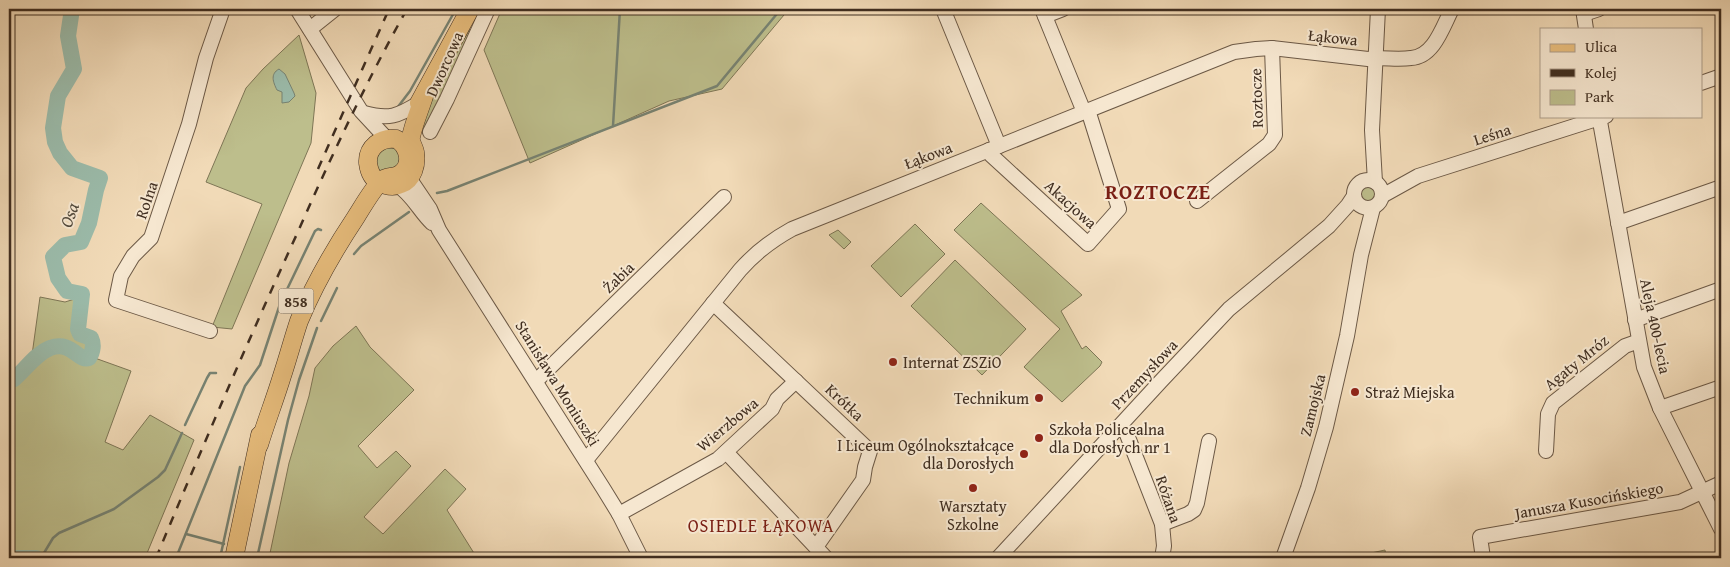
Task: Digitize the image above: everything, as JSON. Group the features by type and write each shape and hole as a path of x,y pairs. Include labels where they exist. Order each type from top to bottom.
{"main road":[{"path":"384,142 399,134 471,19"},
{"path":"404,177 416,160 415,149 411,140 422,132 422,98"},
{"path":"384,142 401,142 406,149 408,158 404,177"},
{"name":"858","path":"234,558 259,445 272,370 289,317 323,248 366,182 375,178 368,159 384,142"},
{"path":"375,178 383,179 400,174 404,177"}],"street":[{"name":"Rolna","path":"210,331 116,300 121,276 133,256 151,238 189,124 206,58 222,9"},
{"path":"297,9 362,112 384,142"},
{"path":"310,29 335,9"},
{"name":"Dworcowa","path":"422,132 447,99 471,19 488,9"},
{"path":"943,9 994,148"},
{"path":"1063,9 1044,12 1086,111"},
{"path":"1374,186 1356,186 1362,204 1378,204 1374,186 1365,176 1372,130 1378,9"},
{"name":"Łąkowa","path":"586,460 752,256 792,229 1225,55 1244,50 1272,48 1368,59 1410,59 1423,54 1433,44 1452,9"},
{"path":"1586,28 1584,11 1599,9"},
{"name":"Roztocze","path":"1197,201 1270,144 1275,135 1272,48"},
{"path":"1702,83 1721,76"},
{"path":"362,112 383,117 393,116 401,114 422,98"},
{"name":"Akacjowa","path":"994,148 991,155 1088,244 1119,209 1086,111"},
{"name":"Leśna","path":"1374,186 1418,176 1599,118"},
{"name":"Aleja 400-lecia","path":"1602,118 1618,223 1644,367 1660,408 1721,528"},
{"name":"Stanisława Moniuszki","path":"404,177 405,191 425,217 439,230 586,460 619,514 641,558"},
{"path":"1618,223 1721,187"},
{"name":"Żabia","path":"536,381 724,197"},
{"name":"Przemysłowa","path":"998,558 1229,309 1329,226 1348,205 1362,204"},
{"name":"Zamojska","path":"1283,558 1308,488 1326,427 1347,336 1360,255 1362,204"},
{"path":"1635,320 1721,290"},
{"name":"Krótka","path":"713,303 870,451 863,480 816,547"},
{"name":"Agaty Mróz","path":"1546,451 1548,414 1553,403 1625,346 1639,340"},
{"name":"Wierzbowa","path":"619,514 726,452 772,409 777,399 796,381"},
{"path":"1660,408 1721,387"},
{"name":"Różana","path":"1120,426 1126,432 1162,524 1164,546 1162,558"},
{"path":"1162,524 1194,510 1209,441"},
{"path":"726,452 826,558"},
{"name":"Janusza Kusocińskiego","path":"1483,558 1480,537 1680,502 1721,483"}],"green space":[{"path":"502,9 789,9 722,89 669,101 530,163 484,50"},
{"path":"469,30 472,30 423,134 421,130 430,104"},
{"path":"299,35 316,93 311,143 232,329 212,327 262,204 206,182 246,88"},
{"path":"386,147 398,151 399,162 397,167 379,173 376,166 378,153"},
{"path":"1368,187 1373,189 1375,194 1373,199 1368,201 1363,199 1361,194 1363,189"},
{"path":"981,203 1082,295 1061,311 1082,349 1086,346 1102,362 1062,402 1024,367 1060,329 954,230"},
{"path":"915,224 945,254 901,297 871,266"},
{"path":"838,230 851,242 844,249 829,235"},
{"path":"955,260 1026,329 982,375 911,306"},
{"path":"40,297 65,302 81,297 77,334 90,343 90,352 82,357 70,347 58,345 45,348 32,355"},
{"path":"356,326 370,347 414,390 358,446 377,468 396,451 411,466 364,517 383,534 445,469 466,489 447,510 477,558 269,558 289,463 309,396 315,368 333,346"},
{"path":"56,348 71,351 80,360 88,360 92,357 131,371 105,442 123,450 150,415 194,440 145,558 49,558 35,552 9,554 9,379 14,382 38,357"},
{"path":"1385,550 1386,558 1348,558"}],"shaded area":[{"path":"279,69 285,74 295,96 289,102 282,103 282,92 277,90 274,84 274,73"}],"waterway":[{"name":"Osa","path":"9,378 14,379 35,358 50,348 64,347 85,358 89,358 92,351 93,343 91,338 80,334 78,329 82,294 67,291 58,278 53,257 65,245 81,242 89,223 100,178 72,168 60,153 55,142 53,128 58,96 74,69 68,36 72,9"},
{"path":"397,108 410,91 456,9"},
{"path":"613,126 620,9"},
{"path":"437,193 447,191 717,86 781,9"},
{"path":"354,254 361,246 409,212"},
{"path":"176,558 245,386 260,365 280,304 315,231 321,230"},
{"path":"321,321 337,288"},
{"path":"257,558 288,420 299,380 317,328"},
{"path":"185,425 207,378 210,373 216,373"},
{"path":"41,558 53,538 59,533 114,509 158,477 165,470 182,433"},
{"path":"220,558 240,467"},
{"path":"186,534 224,544"},
{"path":"14,558 36,558"}],"railway":[{"path":"318,169 389,9"},
{"path":"156,558 242,356 322,178 363,93 407,9"}],"place":[{"name":"Internat ZSZiO","path":"893,362"},
{"name":"Straż Miejska","path":"1355,392"},
{"name":"Technikum","path":"1039,398"},
{"name":"Szkoła Policealna dla Dorosłych nr 1","path":"1039,438"},
{"name":"I Liceum Ogólnokształcące dla Dorosłych","path":"1024,454"},
{"name":"Warsztaty Szkolne","path":"973,488"}],"district":[{"name":"ROZTOCZE","path":"1158,191"},
{"name":"OSIEDLE ŁĄKOWA","path":"761,525"}]}
